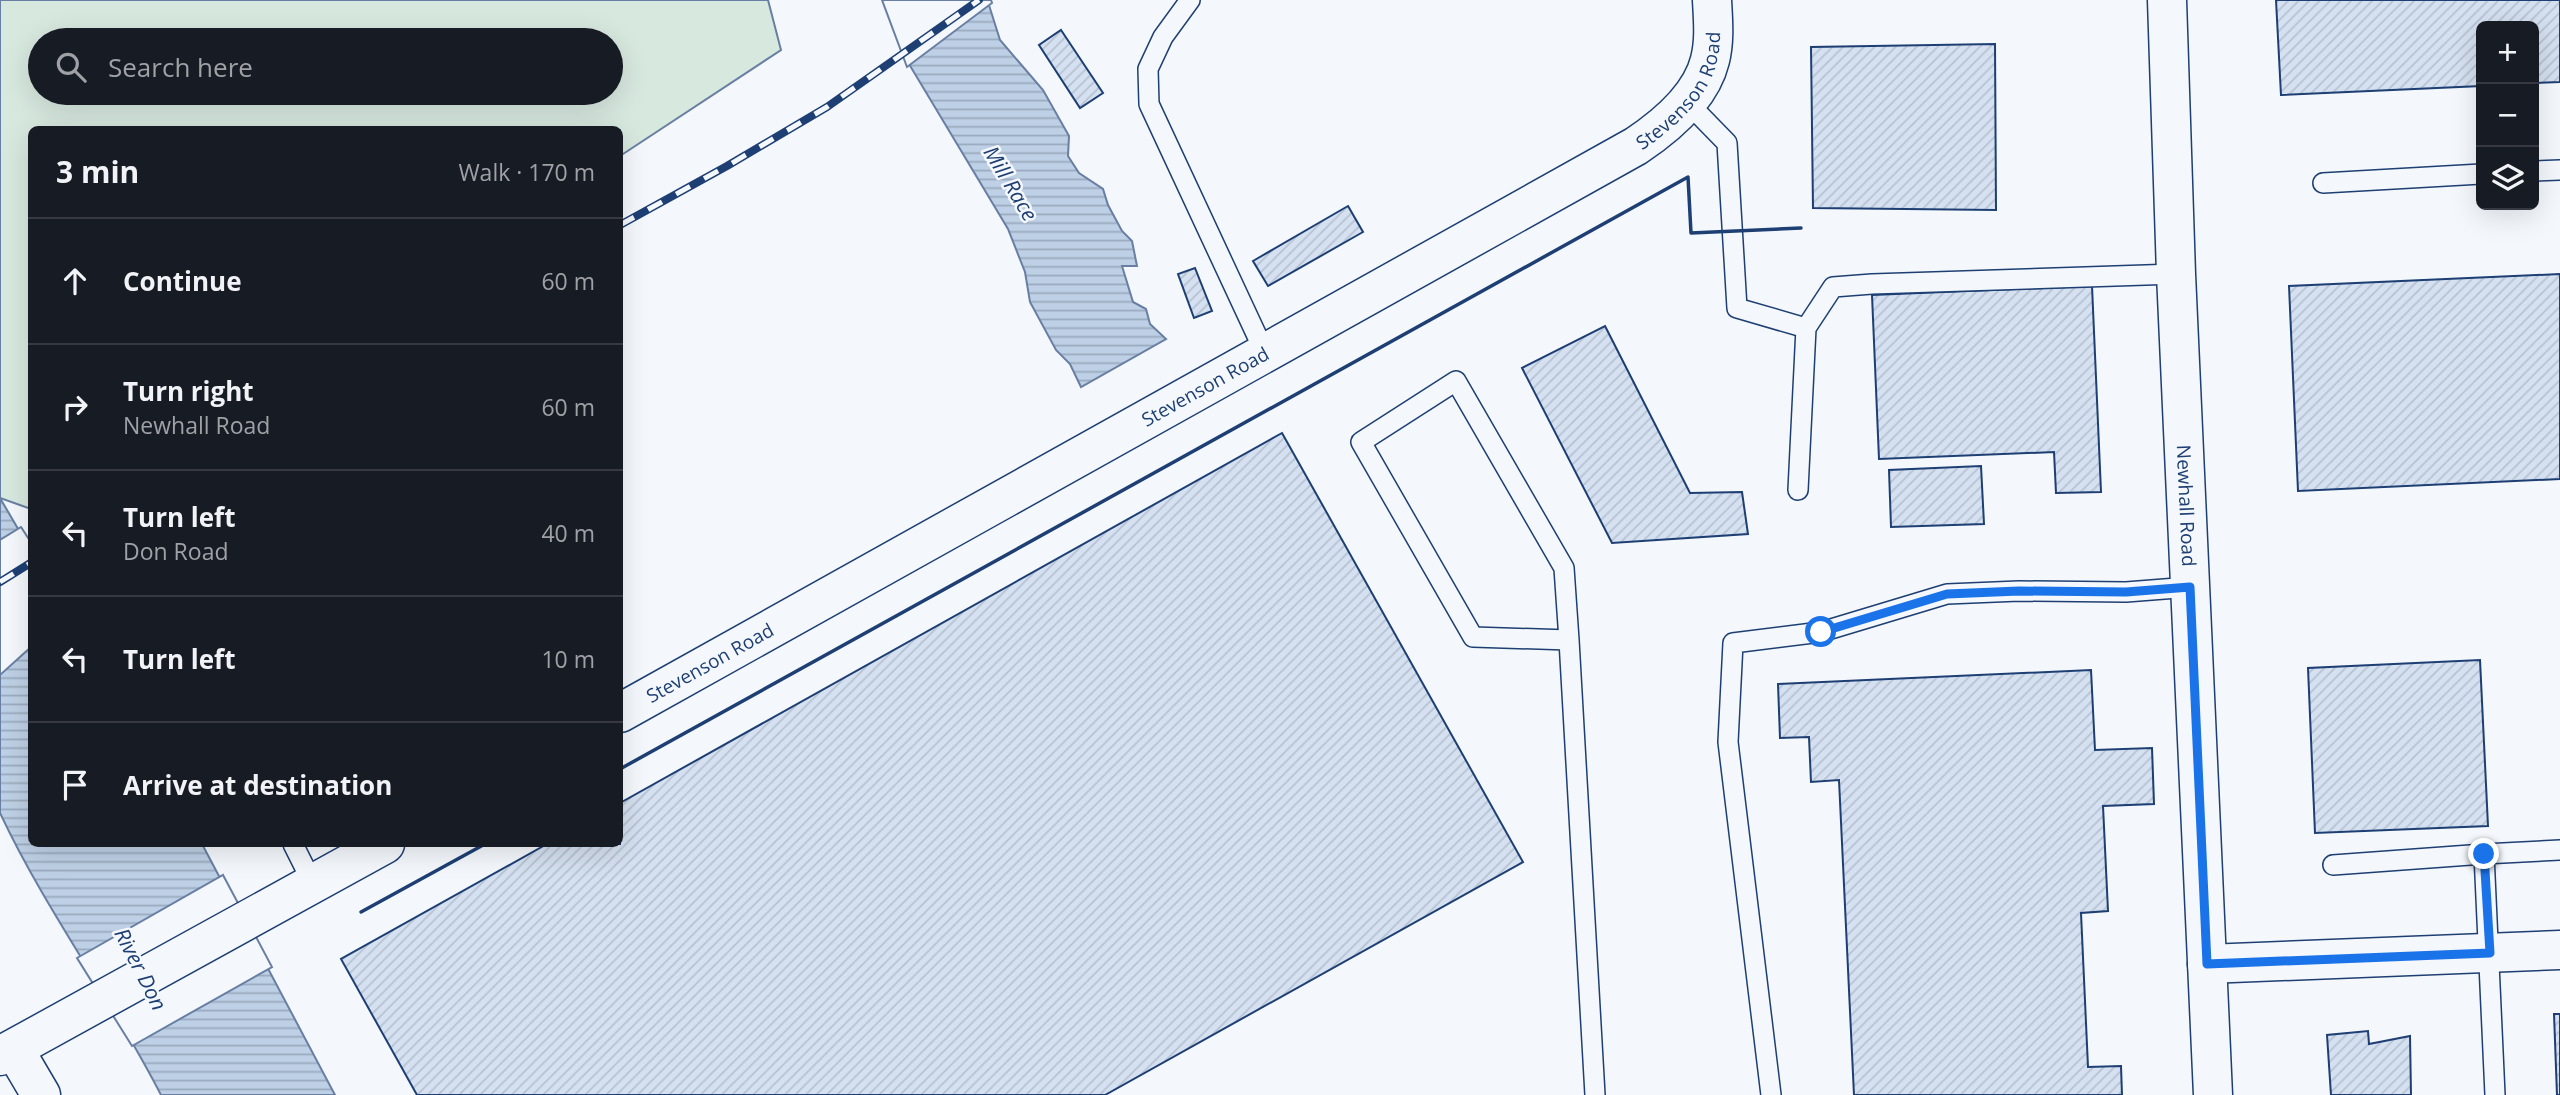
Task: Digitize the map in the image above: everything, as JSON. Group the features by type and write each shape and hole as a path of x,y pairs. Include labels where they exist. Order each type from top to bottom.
{"street":[{"name":"Stevenson Road","path":"623,711 1636,146 1664,126 1687,102 1709,63 1714,36 1712,0"},
{"name":"Newhall Road","path":"2167,0 2176,274 2213,1095"},
{"path":"41,1095 7,1052 380,847"},
{"path":"2207,964 2560,950"}],"lane":[{"path":"1190,0 1163,37 1148,69 1149,104 1265,353"},
{"path":"1687,102 1727,143 1737,308 1806,328"},
{"path":"2539,171 2560,170"},
{"path":"2323,183 2476,174"},
{"path":"1798,490 1806,328 1833,287 2176,274"},
{"path":"1569,640 1473,637 1361,442 1456,381 1564,568 1569,640 1595,1095"},
{"path":"1770,1095 1728,742 1733,643 1821,632 1947,594 2019,591 2126,592 2190,587"},
{"path":"294,847 313,884"},
{"path":"2333,865 2560,850"},
{"path":"2484,854 2495,1095"}],"shaded area":[{"path":"0,0 768,0 781,50 623,154 623,126 28,126 28,508 0,498"}],"water":[{"name":"Mill Race","path":"988,2 1000,40 1043,90 1069,136 1068,156 1079,173 1103,189 1122,231 1132,241 1137,266 1122,266 1133,302 1146,309 1150,324 1166,339 1081,387 1070,364 1056,350 1030,302 1025,272 1008,229 909,64"},
{"name":"River Don","path":"0,498 28,546 28,847 204,847 335,1095 161,1095 122,1024 38,885 0,813"}],"pier":[{"path":"882,0 991,0 992,3 907,67"},
{"path":"21,527 28,538 28,650 0,675 0,540"},
{"path":"223,875 272,967 132,1046 77,958"}],"building":[{"path":"2276,0 2560,0 2560,82 2539,83 2539,21 2476,21 2476,86 2281,95"},
{"path":"1061,30 1103,93 1080,108 1039,45"},
{"path":"1995,44 1996,210 1813,208 1811,47"},
{"path":"1348,206 1363,232 1268,286 1253,261"},
{"path":"1195,268 1212,311 1194,318 1178,274"},
{"path":"2560,274 2560,479 2298,491 2289,286"},
{"path":"2092,286 2101,492 2056,493 2054,452 1879,459 1872,295"},
{"path":"1605,326 1690,493 1742,492 1748,534 1612,543 1522,368"},
{"path":"1282,433 1523,862 1105,1095 417,1095 341,959 542,847 623,847 623,801"},
{"path":"1981,466 1984,524 1891,527 1889,470"},
{"path":"2480,660 2488,826 2315,833 2308,668"},
{"path":"2091,670 2095,750 2152,748 2154,804 2103,806 2108,911 2081,913 2088,1067 2121,1066 2122,1095 1854,1095 1839,780 1811,782 1809,737 1780,738 1778,684"},
{"path":"2554,1014 2560,1014 2560,1095 2557,1095"},
{"path":"2368,1031 2369,1044 2410,1036 2411,1095 2331,1095 2327,1035"}],"railway":[{"path":"623,223 827,107 979,0"},
{"path":"0,582 28,564"}],"wall":[{"path":"623,767 1688,177 1691,233 1801,228"},
{"path":"361,912 480,847"}],"route":[{"path":"1821,632 1947,594 2019,591 2126,592 2190,587 2207,964 2490,953 2484,854"}]}
